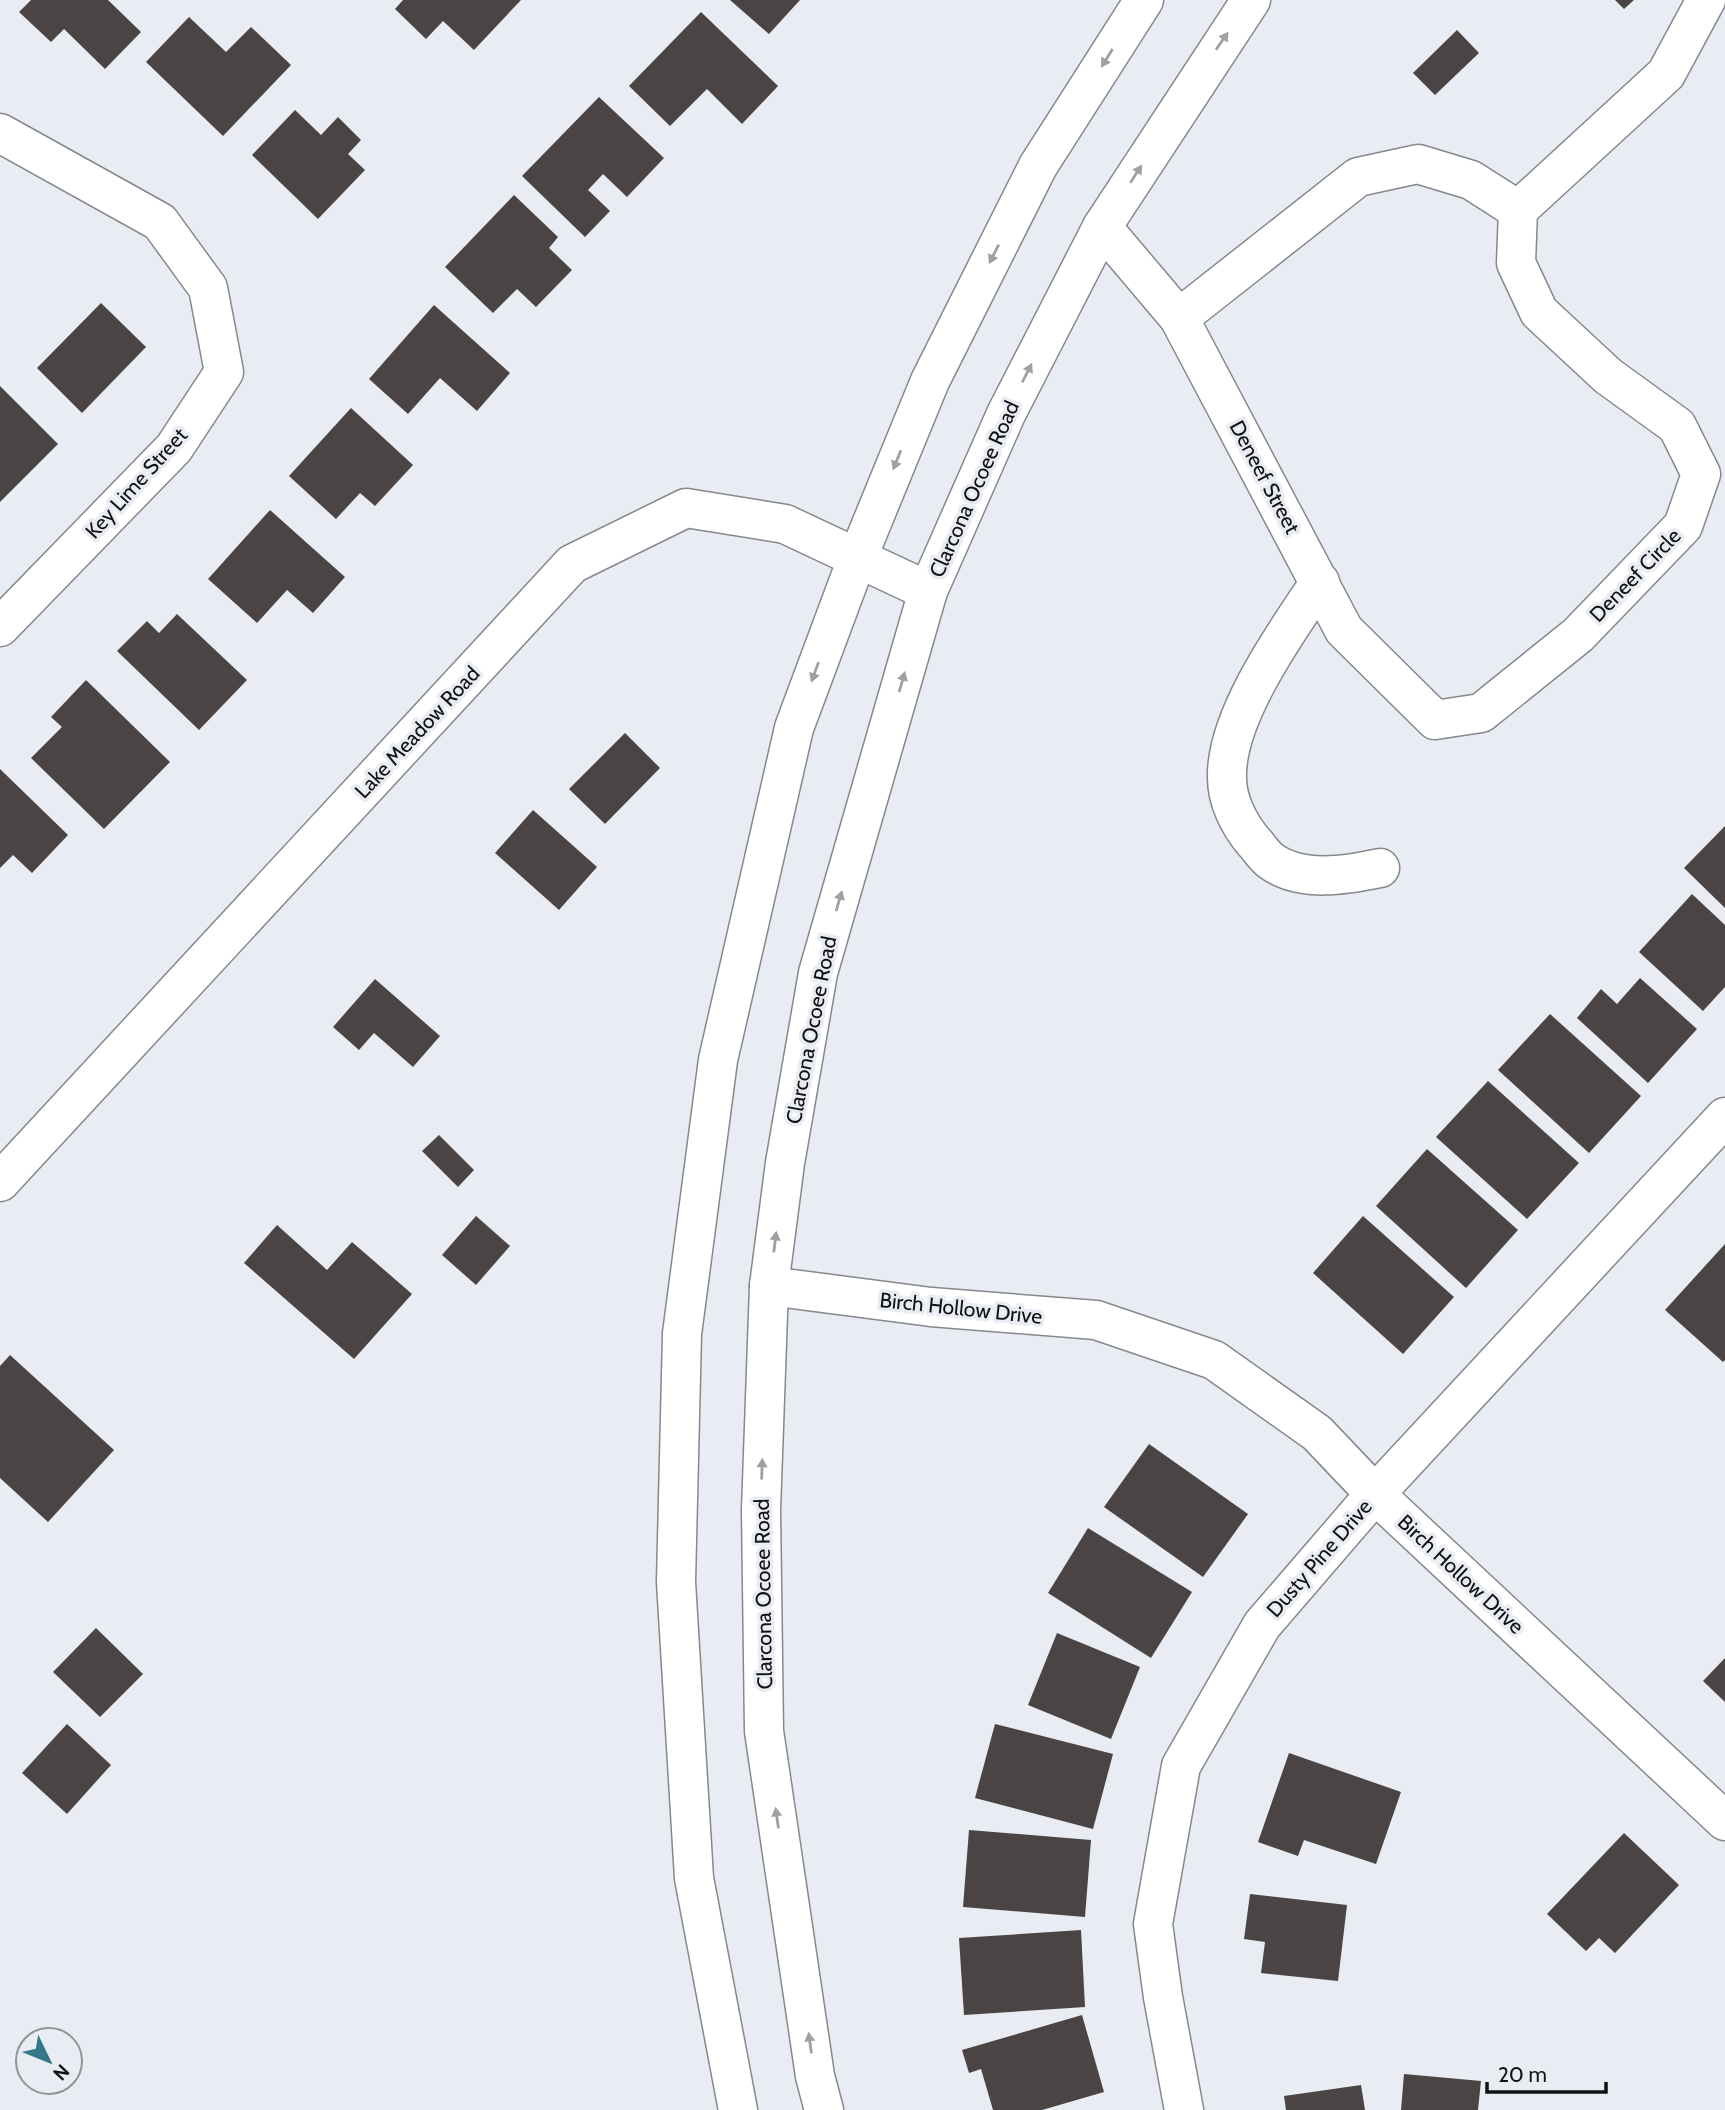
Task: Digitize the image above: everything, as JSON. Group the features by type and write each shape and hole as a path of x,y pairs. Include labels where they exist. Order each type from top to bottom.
{"street":[{"path":"738,2110 694,1878 676,1581 682,1334 718,1060 794,728 857,559 929,381 1038,166 1144,0"},
{"name":"Clarcona Ocoee Road","path":"824,2110 815,2076 764,1731 761,1510 769,1286 785,1163 818,973 928,591 1006,414 1102,228 1251,0"},
{"path":"1179,318 1358,177 1418,164 1471,180 1518,210 1665,74 1702,13 1706,0"},
{"name":"Key Lime Street","path":"0,132 160,222 208,288 225,372 174,448 0,627"},
{"name":"Deneef Circle","path":"1435,720 1481,713 1578,635 1683,526 1701,474 1677,426 1608,376 1539,312 1516,263 1518,210"},
{"name":"Deneef Street","path":"1102,228 1179,318 1344,630 1435,720"},
{"name":"Lake Meadow Road","path":"0,1182 572,564 686,508 785,524 928,591"},
{"path":"1320,582 1277,646 1238,722 1227,778 1238,823 1270,861 1296,872 1342,876 1380,868"},
{"name":"Dusty Pine Drive","path":"1184,2110 1163,1997 1153,1924 1181,1766 1262,1625 1375,1494 1725,1117"},
{"name":"Birch Hollow Drive","path":"769,1286 931,1307 1096,1320 1214,1360 1317,1433 1375,1494 1725,1821"}],"building":[{"path":"31,0 108,0 141,32 105,69 64,29 51,42 19,12"},
{"path":"403,0 521,0 474,50 443,21 426,39 395,9"},
{"path":"730,0 800,0 769,34"},
{"path":"1615,0 1634,0 1624,9"},
{"path":"701,12 778,86 742,124 707,89 670,126 629,86"},
{"path":"189,17 226,52 251,27 291,65 223,136 146,62"},
{"path":"1457,30 1479,53 1435,95 1413,73"},
{"path":"599,97 664,158 627,197 603,174 588,190 610,211 585,237 522,176"},
{"path":"295,110 321,135 338,117 361,140 348,154 365,170 318,219 252,155"},
{"path":"514,195 558,237 549,248 572,270 536,307 517,289 493,313 445,267"},
{"path":"101,303 146,347 82,413 37,368"},
{"path":"434,305 510,373 477,411 440,378 408,414 369,379"},
{"path":"0,386 58,444 0,502"},
{"path":"351,408 413,465 375,506 360,493 336,519 289,476"},
{"path":"270,510 345,577 313,613 287,590 257,623 208,579"},
{"path":"177,614 247,680 199,730 117,651 147,621 159,633"},
{"path":"86,680 170,762 104,829 31,758 62,727 51,717"},
{"path":"625,733 660,768 605,824 569,789"},
{"path":"0,769 68,835 32,873 13,855 0,868"},
{"path":"533,810 597,867 559,910 495,853"},
{"path":"1725,826 1725,908 1684,868"},
{"path":"1692,894 1725,925 1725,987 1703,1011 1639,952"},
{"path":"1640,978 1697,1029 1648,1083 1577,1018 1601,989 1617,1004"},
{"path":"375,979 440,1036 413,1067 374,1033 359,1050 333,1027"},
{"path":"1550,1014 1641,1096 1589,1153 1498,1070"},
{"path":"1488,1081 1579,1163 1527,1219 1436,1137"},
{"path":"439,1135 474,1170 458,1187 422,1151"},
{"path":"1427,1149 1518,1230 1466,1288 1376,1206"},
{"path":"476,1216 510,1246 476,1285 442,1255"},
{"path":"1363,1216 1454,1297 1403,1354 1313,1273"},
{"path":"277,1225 327,1270 352,1242 412,1294 354,1359 244,1263"},
{"path":"1725,1244 1725,1360 1723,1362 1665,1310"},
{"path":"10,1355 114,1450 48,1522 0,1478 0,1366"},
{"path":"1149,1444 1248,1514 1203,1577 1104,1507"},
{"path":"1088,1528 1192,1592 1151,1658 1048,1593"},
{"path":"96,1628 143,1674 100,1717 53,1672"},
{"path":"1057,1633 1140,1667 1111,1739 1028,1705"},
{"path":"1725,1658 1725,1702 1703,1681"},
{"path":"67,1724 111,1765 67,1814 22,1773"},
{"path":"995,1724 1113,1754 1093,1829 975,1798"},
{"path":"1289,1753 1401,1792 1376,1864 1304,1840 1298,1856 1258,1842"},
{"path":"969,1830 1091,1840 1085,1917 963,1907"},
{"path":"1624,1833 1679,1885 1615,1953 1599,1938 1586,1951 1547,1914"},
{"path":"1250,1894 1347,1905 1338,1981 1261,1973 1265,1942 1244,1939"},
{"path":"1081,1930 1085,2007 964,2015 959,1938"},
{"path":"1082,2015 1104,2092 1042,2110 993,2110 981,2069 969,2073 962,2050"},
{"path":"1404,2074 1481,2081 1478,2110 1401,2110"},
{"path":"1361,2085 1365,2110 1286,2110 1284,2096"}]}
